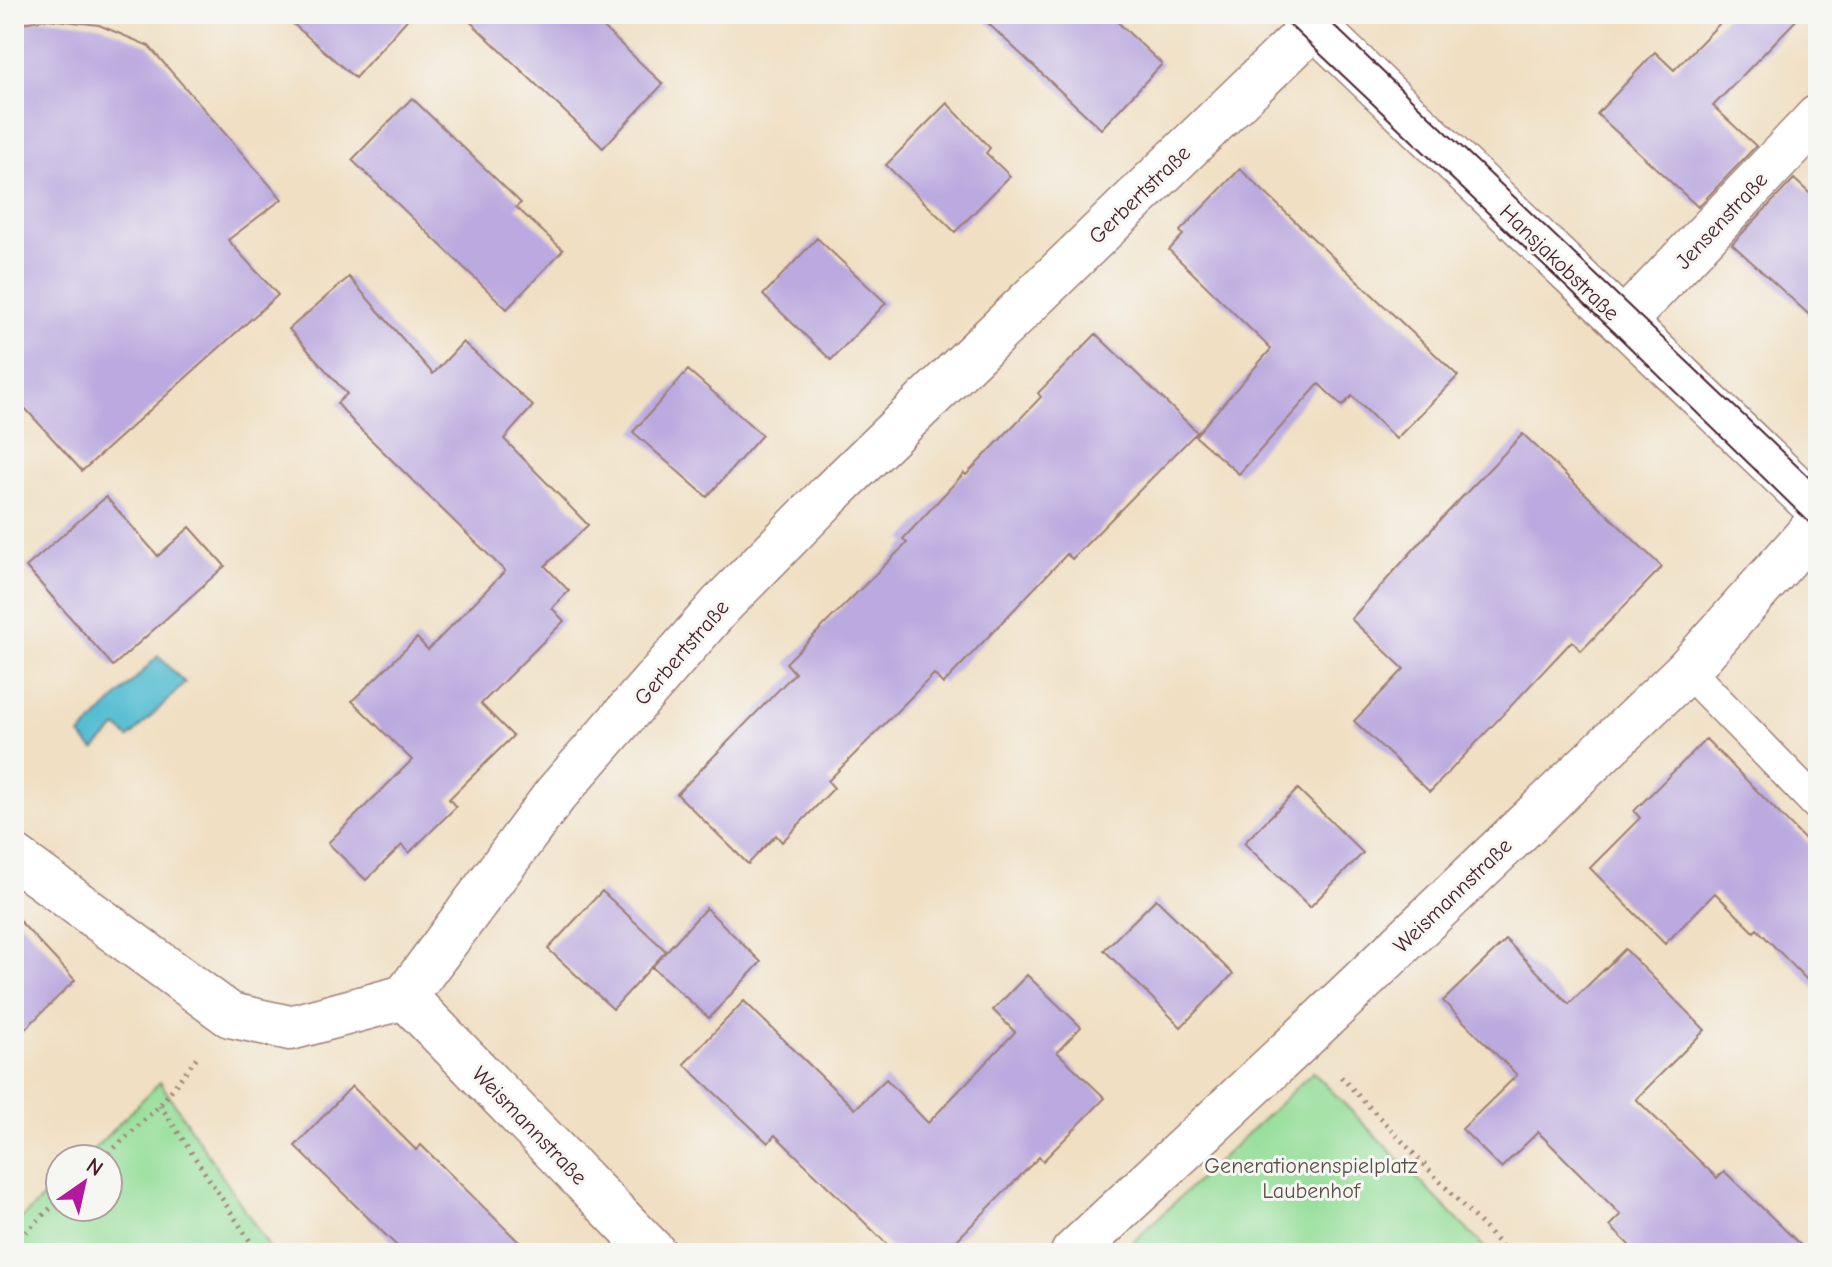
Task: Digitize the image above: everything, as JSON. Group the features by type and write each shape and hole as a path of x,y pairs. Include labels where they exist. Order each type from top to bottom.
{"street":[{"name":"Hansjakobstraße","path":"1308,20 1818,509"},
{"name":"Gerbertstraße","path":"405,997 555,795 720,606 1308,20"},
{"name":"Jensenstraße","path":"1623,322 1818,117"},
{"name":"Weismannstraße","path":"1073,1253 1303,1038 1687,670 1818,523"},
{"path":"14,857 230,1015 290,1028 405,997"},
{"name":"Weismannstraße","path":"405,997 654,1253"}],"lane":[{"path":"1687,670 1818,805"}],"path":[{"path":"120,1143 160,1105 230,1015"},
{"path":"1303,1038 1508,1253"},
{"path":"160,1105 258,1253"},
{"path":"14,1243 44,1214"}],"green space":[{"name":"Generationenspielplatz Laubenhof","path":"1313,1072 1490,1253 1121,1253"},
{"path":"160,1082 273,1253 14,1253 14,1225 44,1197 44,1223 124,1223 124,1143 100,1143"}],"water":[{"path":"158,656 185,683 129,738 117,727 94,750 80,735"}],"building":[{"path":"282,14 412,14 355,78"},
{"path":"462,14 589,14 663,84 603,148"},
{"path":"978,14 1109,14 1162,64 1101,129"},
{"path":"1729,14 1802,14 1713,106 1756,146 1698,207 1597,114 1655,52 1674,70"},
{"path":"48,19 99,25 149,46 282,199 228,240 278,295 82,471 14,396 14,24"},
{"path":"412,98 521,203 516,207 563,250 507,309 352,160"},
{"path":"947,103 990,148 986,153 1010,176 955,232 886,165"},
{"path":"1240,169 1458,376 1396,439 1352,396 1342,406 1319,384 1239,474 1195,436 1271,349 1169,250 1183,235 1180,231"},
{"path":"1794,179 1818,201 1818,323 1732,244"},
{"path":"817,238 886,303 831,360 763,295"},
{"path":"349,277 433,374 463,342 533,406 504,439 588,525 545,566 569,591 552,608 564,621 481,704 513,736 449,799 456,807 409,853 402,845 366,880 328,843 412,760 352,701 417,638 428,650 505,571 355,424 337,403 347,394 289,329"},
{"path":"1096,334 1197,432 1072,559 1067,554 943,684 934,674 828,781 834,788 782,842 776,835 748,864 677,794 795,673 786,663 907,543 903,539 1041,397 1038,393"},
{"path":"688,370 762,435 707,497 633,432"},
{"path":"1523,434 1662,567 1581,651 1572,641 1430,792 1354,721 1404,669 1351,619"},
{"path":"106,497 158,556 190,527 225,566 113,666 26,567"},
{"path":"1706,739 1818,853 1818,991 1757,929 1754,932 1715,893 1665,944 1590,868 1640,818 1634,811"},
{"path":"1298,789 1363,853 1310,907 1244,843"},
{"path":"602,891 666,951 613,1009 548,949"},
{"path":"1156,899 1233,974 1181,1027 1104,950"},
{"path":"706,908 761,962 709,1018 652,967"},
{"path":"14,915 75,980 14,1040"},
{"path":"1506,940 1569,1004 1625,949 1705,1030 1636,1099 1717,1178 1724,1171 1809,1253 1637,1253 1610,1226 1621,1215 1538,1132 1501,1168 1462,1129 1517,1075 1443,1001"},
{"path":"1027,975 1081,1027 1057,1052 1105,1098 1043,1161 1039,1157 944,1253 896,1253 775,1135 768,1143 684,1064 744,1001 855,1109 886,1079 928,1123 1015,1032 993,1010"},
{"path":"352,1086 416,1150 421,1145 530,1253 404,1253 295,1146"}],"tram line":[{"path":"1278,14 1615,333 1818,531"},
{"path":"1322,14 1818,486"}]}
